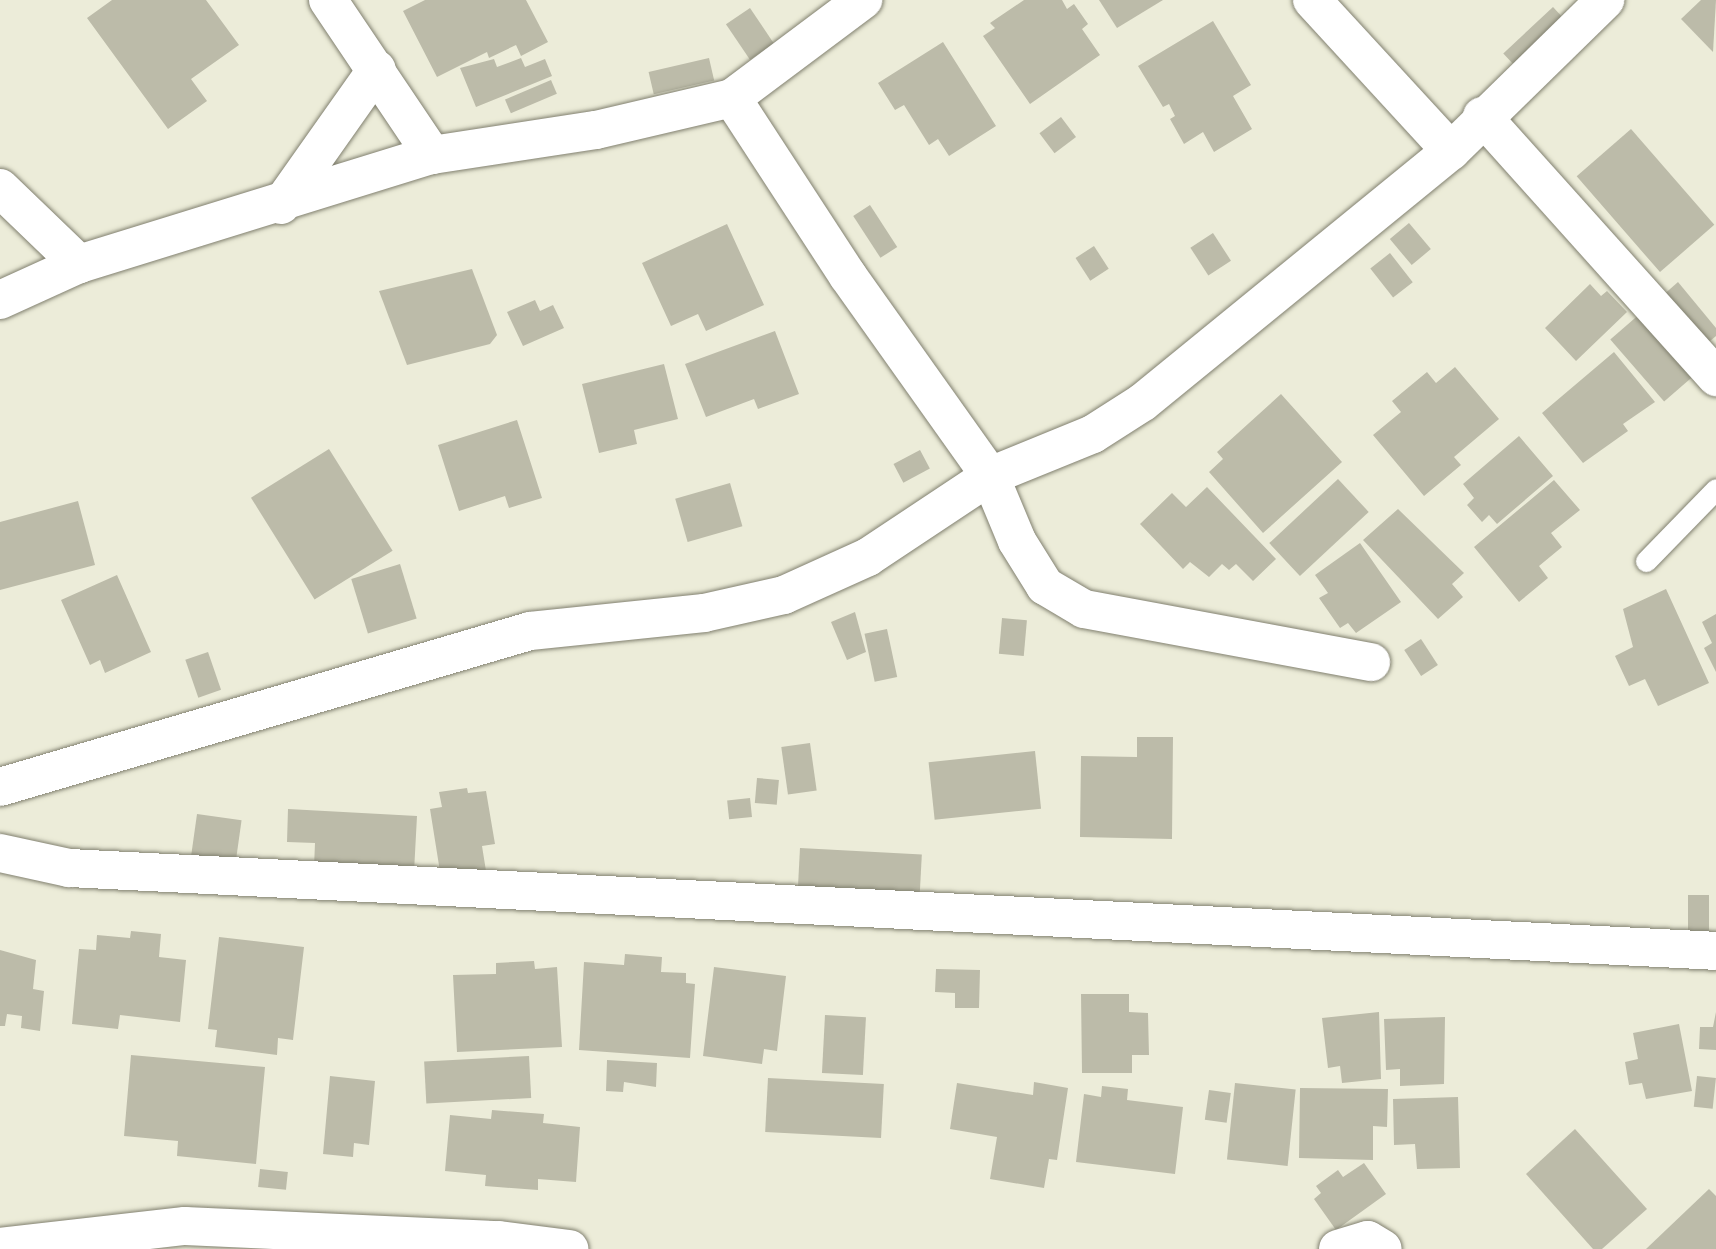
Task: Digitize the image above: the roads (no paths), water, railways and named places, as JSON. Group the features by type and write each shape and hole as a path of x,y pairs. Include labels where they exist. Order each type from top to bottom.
{"street":[{"path":"328,0 377,69 432,155"},
{"path":"0,300 79,264 281,205 432,155 596,130 732,98 863,0"},
{"path":"1312,0 1451,151"},
{"path":"0,787 530,631 704,613 784,595 867,557 990,476 1093,434 1143,402 1451,151 1482,116 1603,1"},
{"path":"281,205 377,69"},
{"path":"732,98 848,276 990,476 1017,541 1045,586 1084,609 1371,662"},
{"path":"1482,116 1716,377"},
{"path":"0,188 79,264"},
{"path":"0,853 69,868 1716,951"},
{"path":"0,1247 58,1244 186,1226 499,1240 569,1249"},
{"path":"1338,1249 1368,1240 1383,1249"}],"lane":[{"path":"1646,561 1716,488"}]}
